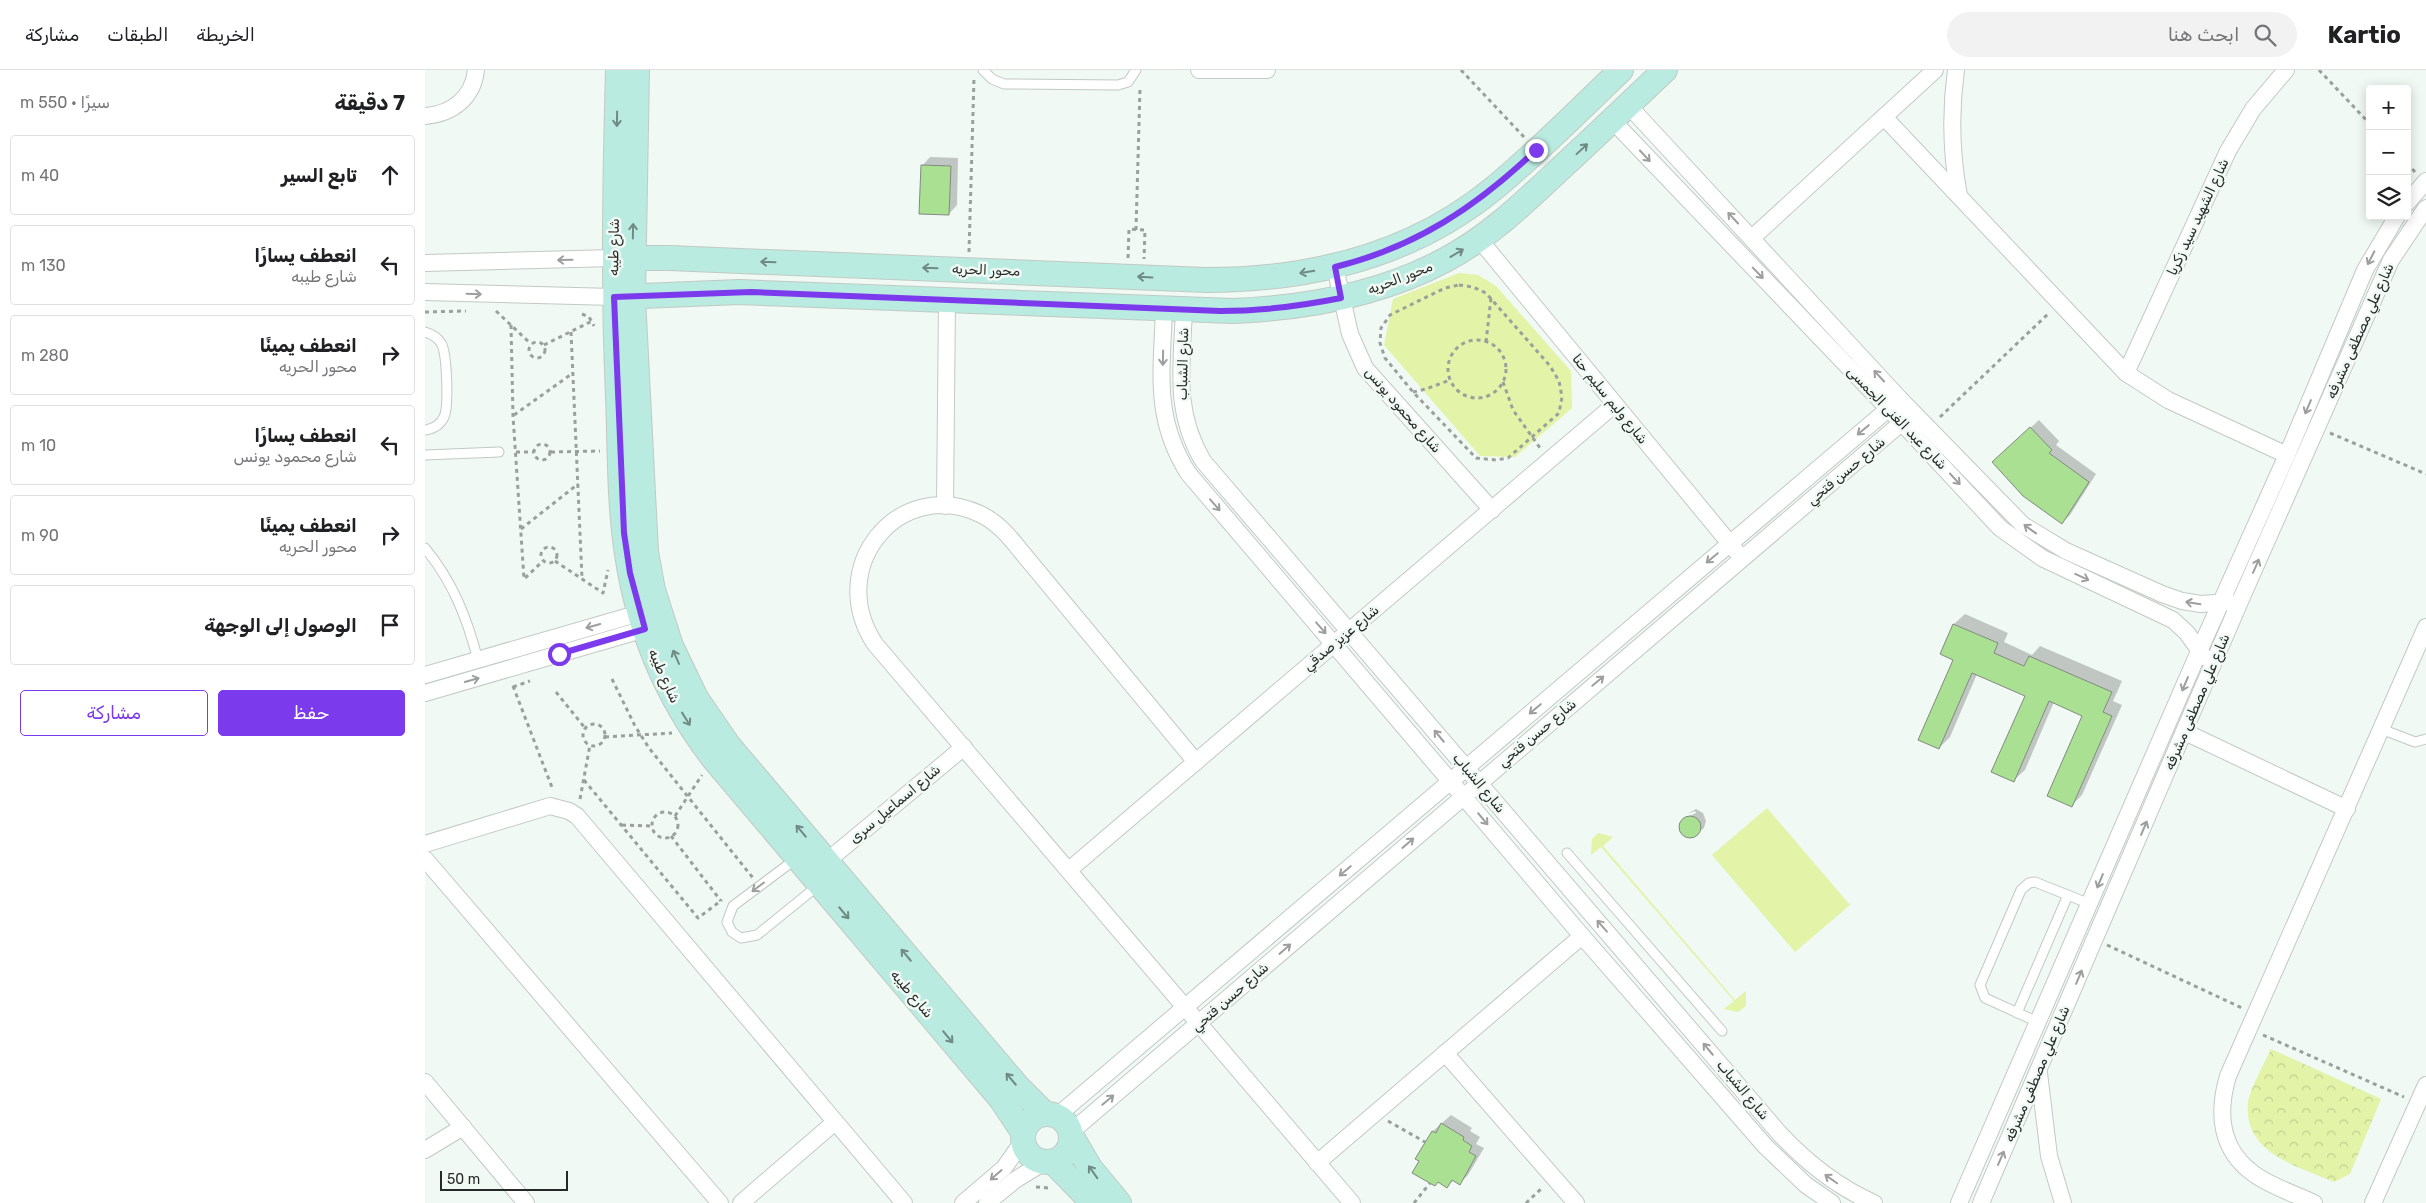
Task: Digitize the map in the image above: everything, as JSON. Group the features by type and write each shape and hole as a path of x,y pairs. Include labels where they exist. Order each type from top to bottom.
{"main road":[{"name":"شارع طيبه","path":"618,70 623,258 624,533 630,573 659,669 688,724 713,758 1001,1100 1023,1137"},
{"name":"شارع طيبه","path":"623,258 637,70"},
{"name":"محور الحريه","path":"623,258 1206,280 1256,278 1335,267 1394,248 1435,228 1492,190 1621,70"},
{"name":"محور الحريه","path":"623,297 739,292 1174,309 1258,310 1341,298 1410,277 1446,260 1479,239 1529,199 1665,70"},
{"name":"شارع طيبه","path":"623,297 645,533 653,590 664,627 687,681 717,730 826,862 1018,1087 1061,1125 1090,1168 1119,1203"},
{"path":"1048,1162 1065,1155 1061,1125 1031,1120 1023,1137 1029,1155 1048,1162 1093,1203"}],"street":[{"path":"425,116 439,115 455,108 467,96 475,80 476,70"},
{"path":"1199,70 1267,70"},
{"path":"1752,238 1935,70"},
{"path":"1956,70 1951,138 1953,167 1959,196"},
{"name":"شارع الشهيد سيد زكريا","path":"2126,374 2229,150 2253,109 2287,70"},
{"name":"شارع عبد الغنى الجمسى","path":"1620,113 1752,238 1894,403"},
{"name":"شارع عبد الغنى الجمسى","path":"1620,113 1908,418 2013,540 2042,558 2173,620 2200,649 2211,671"},
{"path":"1884,117 2126,374 2168,400 2287,455"},
{"path":"2411,198 2426,181"},
{"name":"شارع علي مصطفى مشرفه","path":"1981,1203 2241,599 2391,260 2426,208"},
{"name":"شارع علي مصطفى مشرفه","path":"1959,1203 2200,649 2287,455 2365,270 2395,220"},
{"name":"شارع وليم سليم حنا","path":"1479,239 1614,406 1729,544 1743,558"},
{"path":"425,262 623,258"},
{"name":"شارع محمود يونس","path":"1335,267 1350,334 1365,368 1492,510"},
{"path":"425,292 623,297"},
{"path":"945,506 947,300"},
{"name":"شارع الشباب","path":"1174,309 1182,403 1187,426 1195,448 1213,474 1350,630 1478,783 1797,1153 1839,1185 1874,1203"},
{"name":"شارع الشباب","path":"1174,309 1162,406 1170,441 1178,457 1200,487 1582,936 1766,1147 1806,1185 1832,1203"},
{"name":"شارع حسن فتحي","path":"1061,1125 1185,1006 1894,403"},
{"name":"شارع عزيز صدقي","path":"1069,870 1614,406"},
{"name":"شارع عبد الغنى الجمسى","path":"1908,418 1928,428 2012,514 2050,543 2162,594 2191,602 2220,604 2241,599"},
{"name":"شارع حسن فتحي","path":"1061,1125 1199,1023 1908,418"},
{"path":"1196,762 1009,537 996,524 981,514 964,508 945,506 915,510 887,526 876,538 861,567 857,599 866,630 875,644 1352,1203"},
{"path":"425,675 478,660 643,621"},
{"path":"425,693 506,670 643,621"},
{"path":"2314,1203 2254,1174 2238,1159 2227,1140 2221,1119 2222,1097 2228,1076 2381,729 2421,652 2426,627"},
{"path":"2185,732 2347,809"},
{"name":"شارع اسماعيل سرى","path":"826,862 964,747"},
{"path":"425,844 540,808 560,807 577,816 904,1203"},
{"path":"425,859 720,1203"},
{"path":"1317,1163 1582,936"},
{"path":"1445,1053 1576,1203"},
{"path":"2039,1071 2049,1156 2063,1203"},
{"path":"425,1082 463,1127 519,1201"},
{"path":"2373,1203 2426,1085"},
{"path":"741,1203 835,1122"},
{"path":"425,1150 463,1127"},
{"path":"963,1203 1004,1168 1023,1137"},
{"path":"987,1203 1015,1180 1048,1162"}],"lane":[{"path":"983,70 991,79 1004,84 1118,85 1128,82 1136,70"},
{"path":"425,332 437,338 444,351 446,406 445,416 438,425 425,430"},
{"path":"425,455 499,452"},
{"path":"425,548 441,568 458,597 478,660"},
{"path":"2381,729 2415,742 2426,739"},
{"path":"1567,853 1722,1031"},
{"path":"797,858 733,906 727,916 729,927 741,938 757,935 820,884"},
{"path":"2038,1022 1985,998 1980,985 1982,978 2024,886 2035,882 2090,904"},
{"path":"2017,1013 2068,895"}],"path":[{"path":"968,270 974,70"},
{"path":"1461,70 1536,150"},
{"path":"2319,70 2366,120"},
{"path":"1136,230 1140,80"},
{"path":"1129,229 1145,230 1136,277 1129,229"},
{"path":"1459,285 1473,287 1486,293 1491,298 1550,366 1559,380 1562,397 1559,413 1507,458 1497,460 1476,458 1413,392 1385,358 1380,343 1381,328 1390,315 1445,288 1459,285"},
{"path":"1486,342 1491,298"},
{"path":"1928,428 2059,304"},
{"path":"487,310 505,311"},
{"path":"496,310 531,344"},
{"path":"425,312 469,311"},
{"path":"573,314 583,314 592,321 595,328"},
{"path":"544,345 592,321"},
{"path":"511,325 513,416 524,579 543,561"},
{"path":"571,332 582,579"},
{"path":"531,344 539,341 544,345"},
{"path":"1470,342 1486,342 1499,351 1503,358 1505,375 1503,382 1492,394 1476,398 1460,393 1450,380 1449,364 1456,350 1470,342"},
{"path":"531,344 529,352 535,358 544,356 544,345"},
{"path":"513,416 573,373"},
{"path":"1385,392 1413,392 1450,380"},
{"path":"1503,382 1513,410 1549,461"},
{"path":"2317,428 2426,474"},
{"path":"601,441 602,460"},
{"path":"534,452 537,446 544,444 551,452 602,451"},
{"path":"516,452 534,452"},
{"path":"534,452 541,461 548,459 551,452"},
{"path":"521,530 578,484"},
{"path":"543,561 541,558 542,549 551,546 557,552 555,561"},
{"path":"543,561 547,563 555,561 603,593 607,579 607,563"},
{"path":"506,670 560,807"},
{"path":"612,679 622,703 641,736 760,886"},
{"path":"513,687 532,681"},
{"path":"556,692 585,728"},
{"path":"585,728 599,724 605,732 605,737 599,744 589,745"},
{"path":"577,816 589,745 583,738 585,728"},
{"path":"605,737 672,734"},
{"path":"675,816 671,813 660,813 653,820 652,826 657,834 666,837 671,836 677,827 675,816 703,773"},
{"path":"584,780 698,918 728,895"},
{"path":"621,825 652,826"},
{"path":"671,836 721,901"},
{"path":"743,882 758,870"},
{"path":"2096,939 2253,1021 2418,1103"},
{"path":"1395,1125 1425,1142"},
{"path":"1526,1203 1554,1177"},
{"path":"1413,1203 1430,1183"},
{"path":"1028,1189 1041,1187 1053,1189"}],"green space":[{"path":"1459,273 1478,275 1496,286 1571,371 1572,408 1515,457 1480,456 1384,345 1393,299"},
{"path":"1767,808 1850,905 1795,952 1712,855"},
{"path":"1598,833 1613,837 1603,846 1735,1000 1746,991 1746,1006 1738,1012 1724,1009 1734,1001 1601,847 1591,855 1592,839"},
{"path":"2271,1049 2381,1099 2350,1174 2334,1182 2304,1170 2275,1155 2263,1146 2254,1134 2249,1120 2249,1098"}],"building":[{"path":"921,165 951,166 949,215 919,214"},
{"path":"2030,427 2052,450 2049,453 2089,482 2062,524 2023,496 1992,462"},
{"path":"1953,624 1998,643 1994,653 2024,666 2029,656 2112,692 2103,712 2112,716 2072,807 2047,796 2082,716 2049,701 2014,782 1991,772 2025,696 1972,673 1939,749 1918,740 1953,660 1940,654"},
{"path":"1686,816 1694,816 1701,823 1701,831 1694,838 1686,838 1679,831 1679,823"},
{"path":"1441,1123 1464,1137 1463,1140 1472,1146 1469,1152 1476,1156 1460,1185 1452,1180 1447,1188 1438,1182 1435,1186 1412,1173 1419,1161 1415,1159 1432,1131 1436,1133"}],"route":[{"path":"559,654 645,629 634,593 624,533 614,297 751,292 1220,311 1284,308 1341,298 1335,267 1372,257 1394,248 1455,217 1492,190 1536,150"}]}
